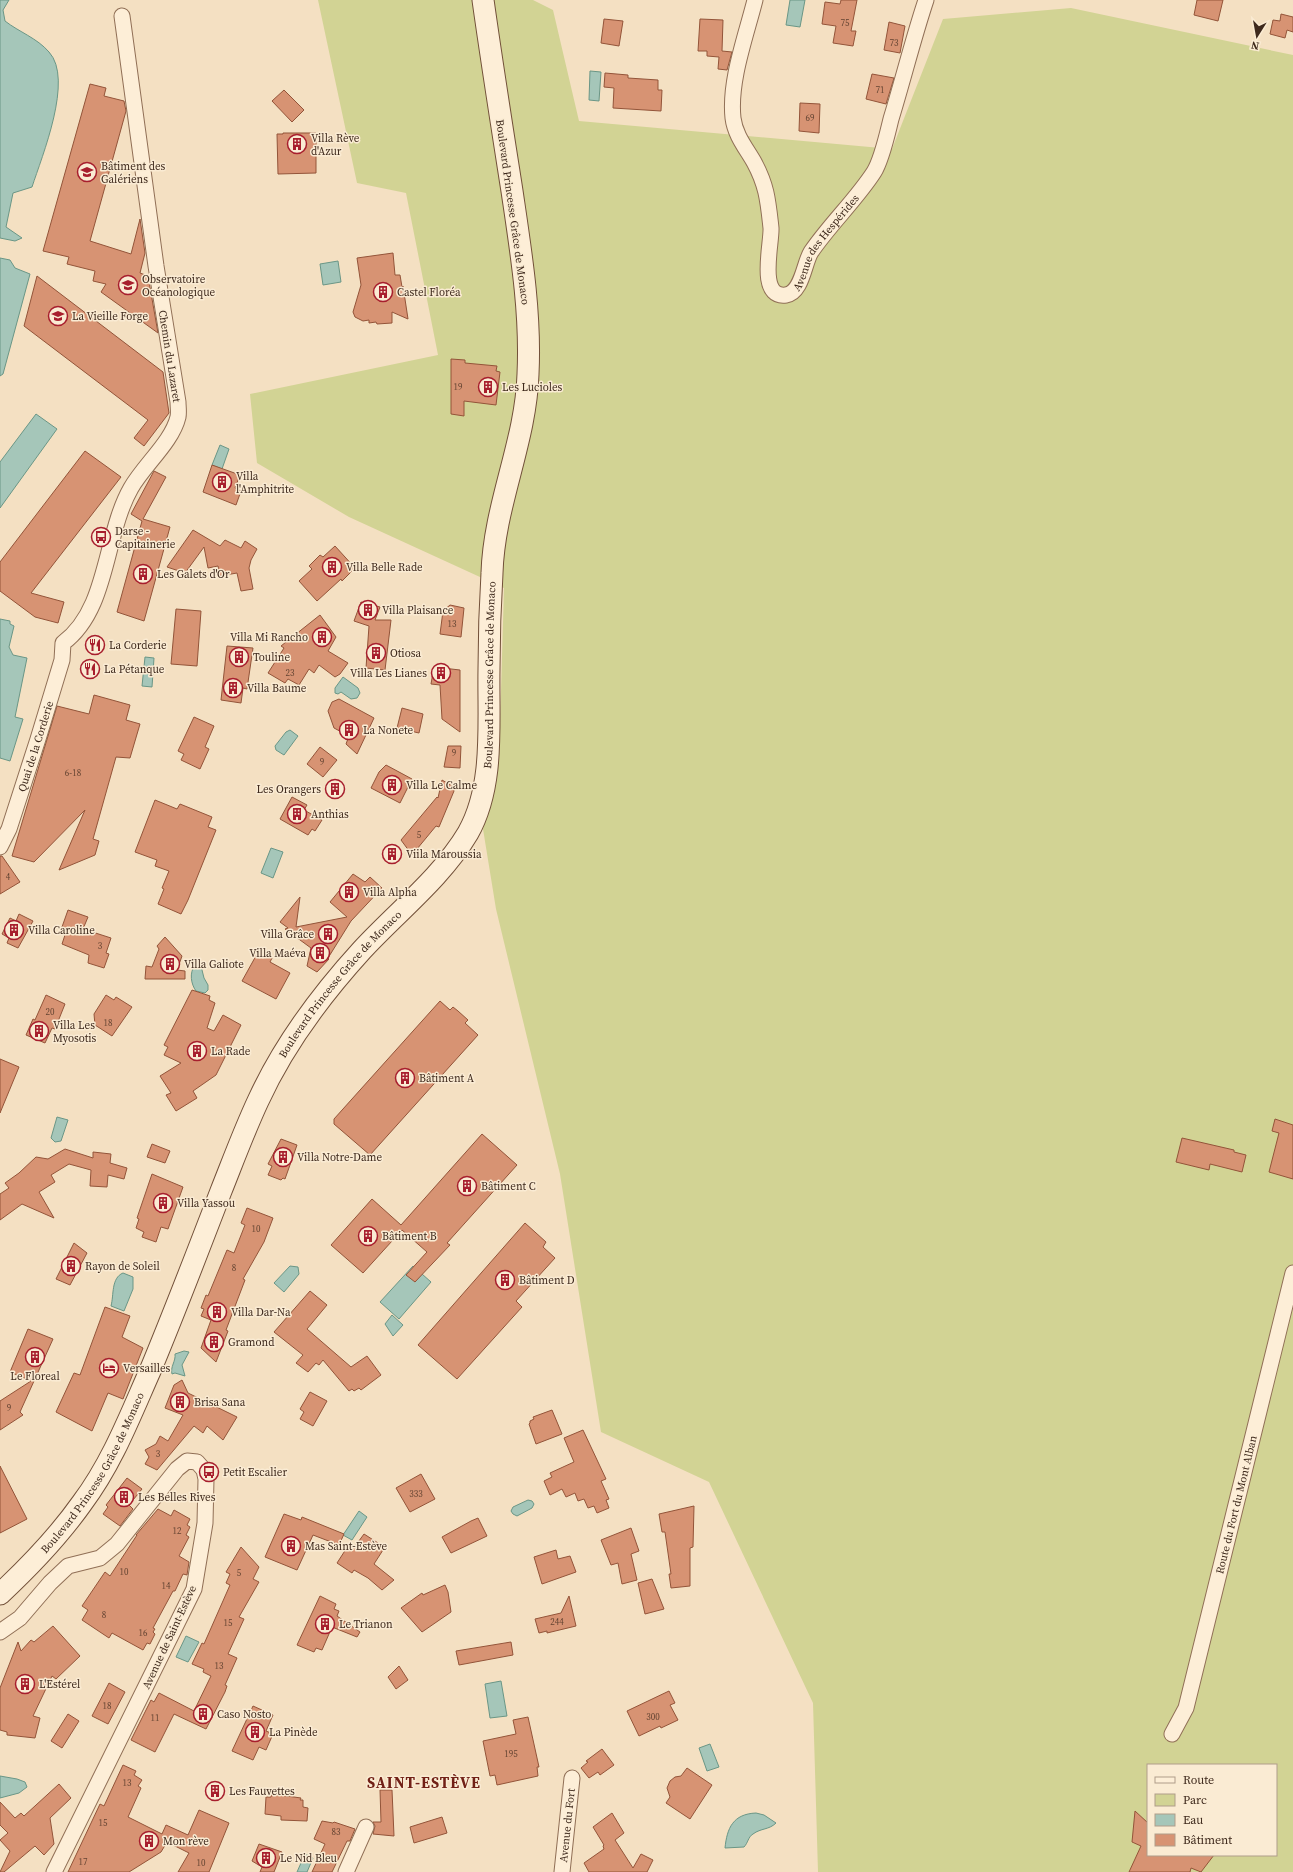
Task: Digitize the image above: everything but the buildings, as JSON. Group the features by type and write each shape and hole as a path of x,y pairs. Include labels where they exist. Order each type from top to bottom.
{"main road":[{"name":"Boulevard Princesse Grâce de Monaco","path":"0,1594 28,1567 65,1526 83,1502 116,1447 167,1330 246,1128 271,1075 291,1042 326,992 362,950 430,880 458,847 469,832 482,797 488,749 489,646 492,565 495,535 524,410 528,379 529,343 523,265 483,0"}],"street":[{"name":"Avenue des Hespérides","path":"755,0 733,88 733,119 739,137 754,162 767,191 771,233 768,272 769,286 776,293 785,295 794,292 802,277 810,254 874,171 886,139 926,0"},
{"name":"Chemin du Lazaret","path":"63,643 74,635 84,622 93,604 121,508 132,486 172,432 178,417 178,402 156,266 122,16"},
{"name":"Quai de la Corderie","path":"0,847 9,829 38,739 62,660 63,643"},
{"name":"Route du Fort du Mont Alban","path":"1172,1734 1186,1708 1293,1273"},
{"name":"Avenue de Saint-Estève","path":"0,1632 20,1618 50,1583 68,1566 100,1558 117,1544 177,1469 187,1461 197,1462 204,1470 206,1479 205,1523 194,1589 54,1872"},
{"name":"Avenue du Fort","path":"562,1872 572,1778"},
{"path":"346,1872 366,1827"}],"green space":[{"path":"318,0 533,0 553,10 579,121 892,149 943,19 1071,8 1293,55 1293,1872 818,1872 813,1703 709,1482 601,1432 560,1174 496,909 483,829 499,759 504,588 349,517 257,463 250,394 438,355 406,193 357,183"}],"water":[{"path":"0,0 9,0 3,10 5,21 39,43 49,52 56,64 58,80 54,118 32,187 13,193 6,227 22,238 15,241 0,238"},
{"path":"790,0 805,0 800,27 786,25"},
{"path":"590,71 601,72 599,101 589,100"},
{"path":"0,258 10,260 15,268 30,274 3,374 0,376"},
{"path":"338,261 341,282 323,285 320,264"},
{"path":"36,414 57,429 0,508 0,462"},
{"path":"220,445 229,449 222,469 212,465"},
{"path":"0,619 10,621 10,624 14,626 9,647 13,655 27,658 15,717 23,719 10,761 0,758"},
{"path":"145,657 154,658 152,687 142,686"},
{"path":"343,677 358,688 360,693 357,698 351,699 341,692 338,694 335,693 335,688"},
{"path":"290,730 298,736 284,755 276,750 275,746 286,732"},
{"path":"271,848 283,852 273,878 261,873"},
{"path":"195,965 201,966 204,978 208,985 208,990 205,993 196,991 193,985 191,975"},
{"path":"57,1117 68,1120 61,1141 55,1142 51,1138"},
{"path":"290,1266 298,1267 299,1274 284,1292 274,1283"},
{"path":"413,1266 431,1282 399,1319 380,1302"},
{"path":"123,1273 133,1277 133,1289 124,1311 111,1306 116,1279"},
{"path":"392,1315 403,1325 393,1336 385,1324"},
{"path":"184,1351 189,1352 182,1365 185,1376 175,1373 172,1374 175,1354"},
{"path":"528,1500 532,1501 534,1504 532,1508 517,1516 513,1514 511,1511 513,1507"},
{"path":"359,1511 367,1517 352,1540 343,1535"},
{"path":"186,1636 199,1642 188,1662 176,1657"},
{"path":"501,1681 507,1716 490,1718 485,1684"},
{"path":"710,1744 719,1767 707,1771 699,1748"},
{"path":"0,1776 25,1782 27,1787 19,1793 0,1798"},
{"path":"756,1813 764,1815 776,1823 771,1827 753,1834 744,1847 725,1848 727,1834 733,1823 742,1816"},
{"path":"305,1854 313,1858 307,1872 297,1872"}],"place":[{"name":"Villa Rève d'Azur","path":"297,144"},
{"name":"Bâtiment des Galériens","path":"87,172"},
{"name":"Observatoire Océanologique","path":"128,285"},
{"name":"Castel Floréa","path":"383,292"},
{"name":"La Vieille Forge","path":"58,316"},
{"name":"Les Lucioles","path":"488,387"},
{"name":"Villa l'Amphitrite","path":"222,482"},
{"name":"Darse - Capitainerie","path":"101,537"},
{"name":"Villa Belle Rade","path":"332,567"},
{"name":"Les Galets d'Or","path":"143,574"},
{"name":"Villa Plaisance","path":"368,610"},
{"name":"Villa Mi Rancho","path":"322,637"},
{"name":"La Corderie","path":"95,645"},
{"name":"Otiosa","path":"376,653"},
{"name":"Touline","path":"239,657"},
{"name":"La Pétanque","path":"90,669"},
{"name":"Villa Les Lianes","path":"441,673"},
{"name":"Villa Baume","path":"233,688"},
{"name":"La Nonete","path":"349,730"},
{"name":"Villa Le Calme","path":"392,785"},
{"name":"Les Orangers","path":"335,789"},
{"name":"Anthias","path":"297,814"},
{"name":"Viila Maroussia","path":"392,854"},
{"name":"Villa Alpha","path":"349,892"},
{"name":"Villa Caroline","path":"14,930"},
{"name":"Villa Grâce","path":"328,934"},
{"name":"Villa Maéva","path":"320,953"},
{"name":"Villa Galiote","path":"170,964"},
{"name":"Villa Les Myosotis","path":"39,1031"},
{"name":"La Rade","path":"197,1051"},
{"name":"Bâtiment A","path":"405,1078"},
{"name":"Villa Notre-Dame","path":"283,1157"},
{"name":"Bâtiment C","path":"467,1186"},
{"name":"Villa Yassou","path":"163,1203"},
{"name":"Bâtiment B","path":"368,1236"},
{"name":"Rayon de Soleil","path":"71,1266"},
{"name":"Bâtiment D","path":"505,1280"},
{"name":"Villa Dar-Na","path":"217,1312"},
{"name":"Gramond","path":"214,1342"},
{"name":"Le Floreal","path":"35,1357"},
{"name":"Versailles","path":"109,1368"},
{"name":"Brisa Sana","path":"180,1402"},
{"name":"Petit Escalier","path":"209,1472"},
{"name":"Les Belles Rives","path":"124,1497"},
{"name":"Mas Saint-Estève","path":"291,1546"},
{"name":"Le Trianon","path":"325,1624"},
{"name":"L'Estérel","path":"25,1684"},
{"name":"Caso Nosto","path":"203,1714"},
{"name":"La Pinède","path":"255,1732"},
{"name":"Les Fauvettes","path":"215,1791"},
{"name":"Mon rève","path":"149,1841"},
{"name":"Le Nid Bleu","path":"266,1858"}],"district":[{"name":"SAINT-ESTÈVE","path":"424,1783"}]}
